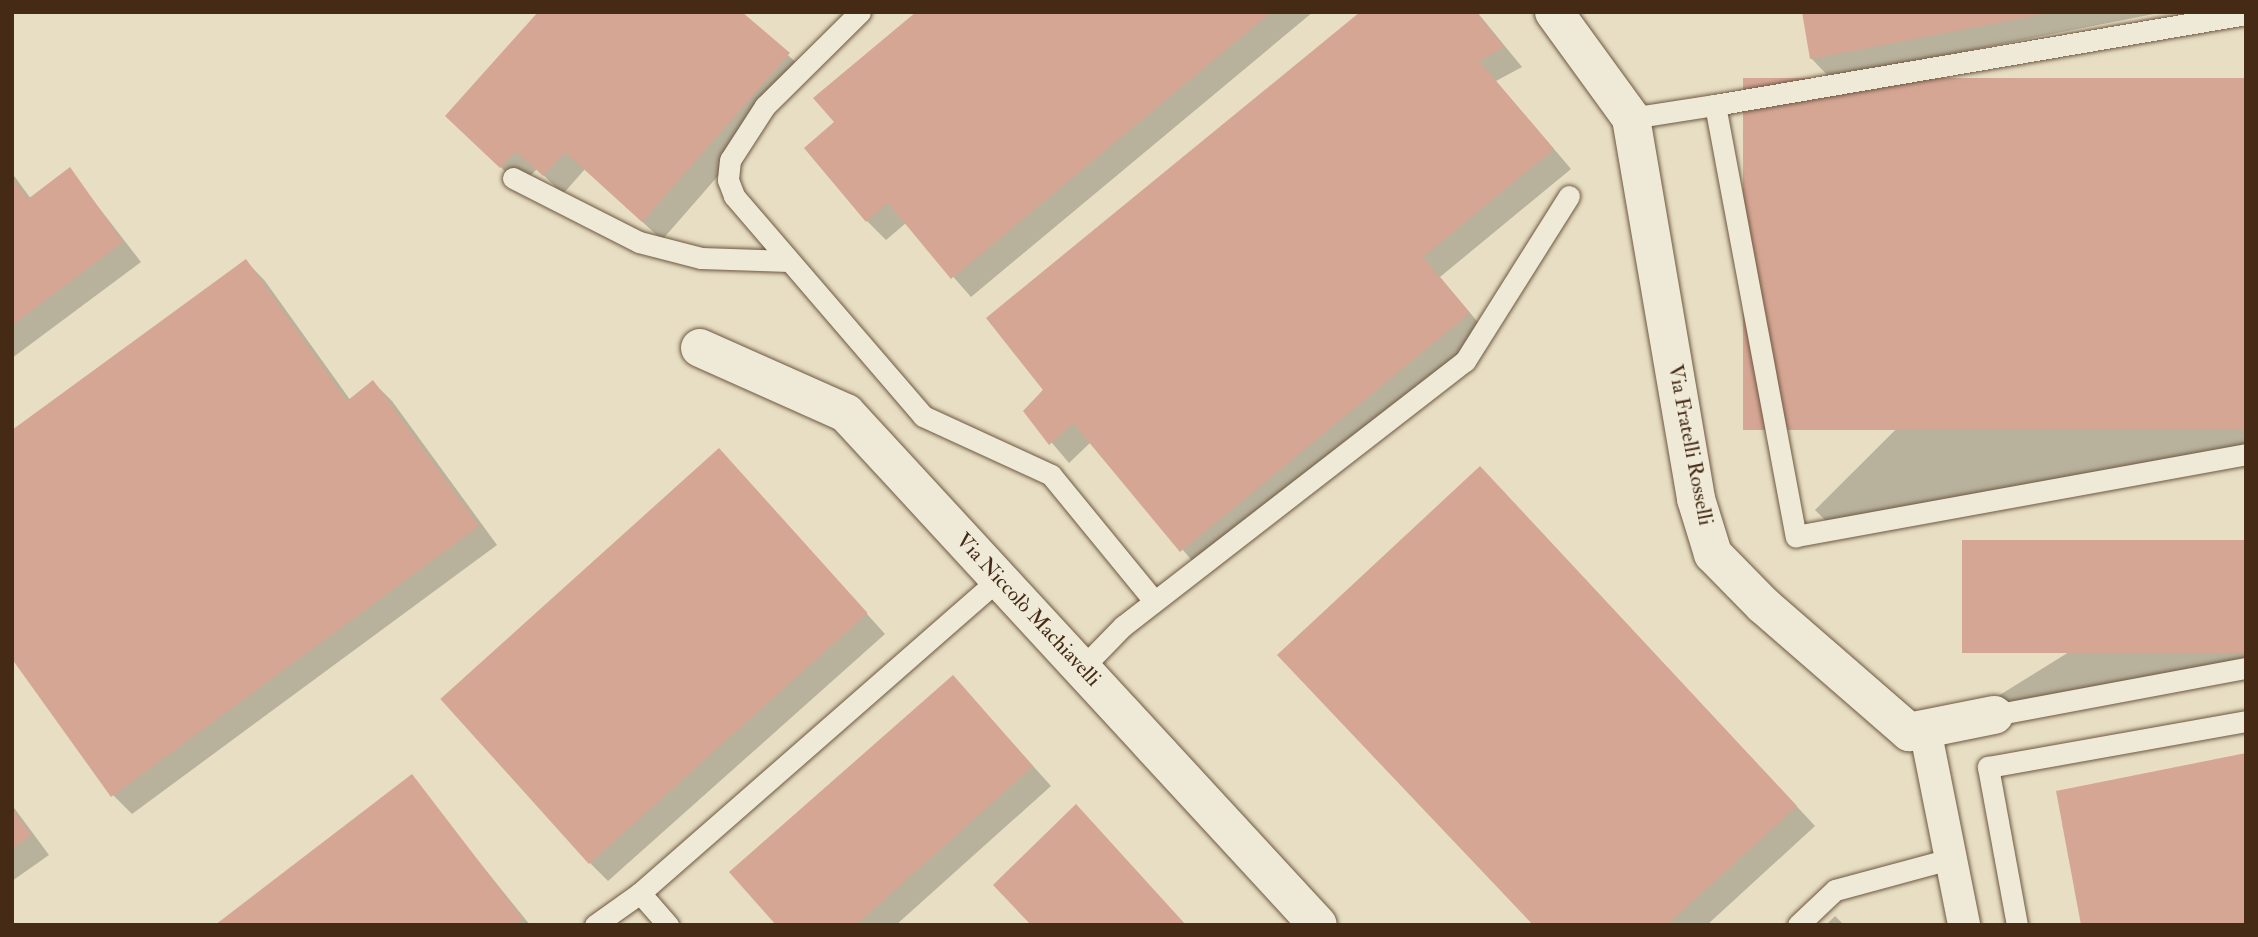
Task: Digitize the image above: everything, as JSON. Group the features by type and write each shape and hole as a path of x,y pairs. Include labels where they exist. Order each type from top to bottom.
{"street":[{"name":"Via Fratelli Rosselli","path":"1553,12 1631,118 1696,499 1713,554 1763,605 1909,732 1994,716"},
{"name":"Via Niccolò Machiavelli","path":"700,348 846,413 1318,925"},
{"path":"1925,729 1964,925"}],"lane":[{"path":"860,12 765,106 730,160 728,180 734,196 923,416 1051,475 1154,601"},
{"path":"1631,118 2246,14"},
{"path":"1715,105 1796,536 2246,454"},
{"path":"513,178 639,242 701,258 789,261"},
{"path":"1082,668 1154,601 1465,361 1569,196"},
{"path":"595,925 640,893 999,579"},
{"path":"1994,716 2246,668"},
{"path":"2017,925 1988,767 2246,722"},
{"path":"1798,925 1835,890 1935,863"},
{"path":"640,893 668,925"}],"building":[{"path":"538,12 742,12 790,53 642,222 565,152 543,176 516,151 500,168 445,116"},
{"path":"916,12 1271,12 951,279 888,203 866,222 804,148 834,122 813,98"},
{"path":"1360,12 1476,12 1504,47 1479,61 1554,149 1423,257 1470,313 1180,552 1073,423 1049,445 1023,411 1043,390 986,318"},
{"path":"1802,12 2043,12 2043,14 1810,59"},
{"path":"1743,78 2246,78 2246,430 1743,430"},
{"path":"70,167 123,242 12,325 12,178 28,199"},
{"path":"246,259 347,401 373,380 479,526 111,797 12,659 12,430"},
{"path":"719,448 868,613 589,864 440,699"},
{"path":"1480,466 1797,806 1667,925 1533,925 1277,655"},
{"path":"1962,540 2246,540 2246,653 1962,653"},
{"path":"953,675 1033,766 856,925 776,925 729,872"},
{"path":"2246,753 2246,925 2081,925 2056,791"},
{"path":"412,774 523,919 515,925 215,925"},
{"path":"1076,804 1186,925 1031,925 993,885"},
{"path":"12,809 31,835 12,849"}]}
